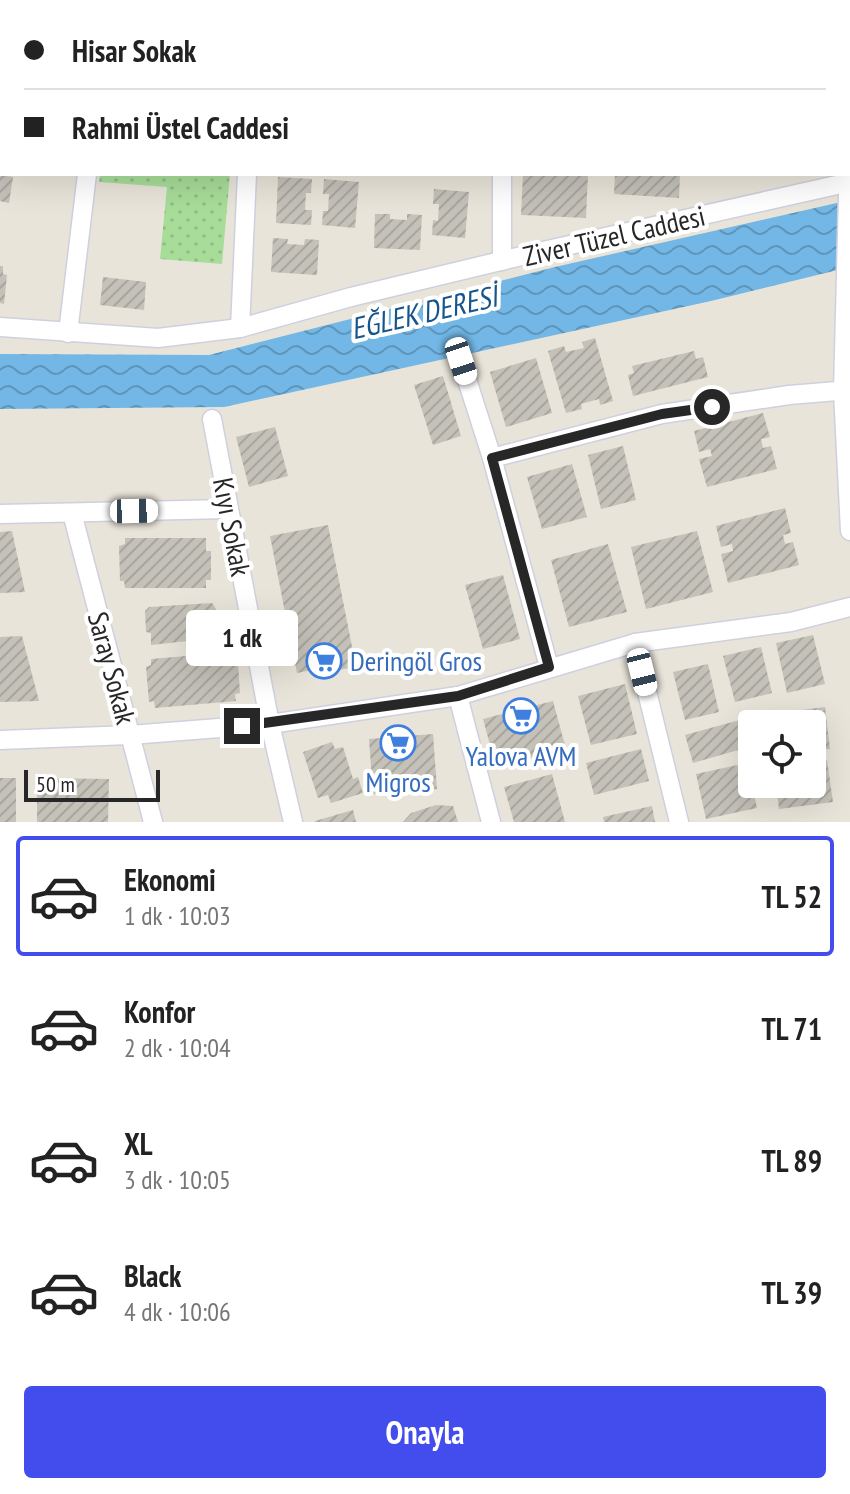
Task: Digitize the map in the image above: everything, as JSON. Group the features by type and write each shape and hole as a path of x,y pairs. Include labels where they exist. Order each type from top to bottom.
{"street":[{"path":"68,333 87,176"},
{"path":"240,328 247,176"},
{"path":"502,176 502,261"},
{"name":"Ziver Tüzel Caddesi","path":"0,327 158,338 240,328 351,297 502,261 849,186"},
{"path":"849,186 846,276 850,531"},
{"path":"461,361 492,458 549,667"},
{"path":"492,458 662,414 789,395 847,391"},
{"name":"Kıyı Sokak","path":"212,419 270,724 293,822"},
{"path":"0,514 228,509"},
{"name":"Saray Sokak","path":"72,513 153,822"},
{"path":"0,740 130,735 270,724 458,696 635,643 791,622 850,607"},
{"path":"635,643 679,822"},
{"path":"458,696 491,822"}],"green space":[{"path":"100,176 230,176 222,264 160,259 167,187 99,182"}],"water":[{"name":"EĞLEK DERESİ","path":"850,200 850,267 711,301 224,407 0,409 0,354 209,355 555,267"}],"building":[{"path":"0,176 13,177 9,203 0,201"},
{"path":"523,176 588,176 586,218 521,215"},
{"path":"615,176 680,176 679,198 614,194"},
{"path":"278,177 312,179 311,193 306,193 305,210 312,210 311,225 276,223"},
{"path":"324,179 359,182 355,228 322,225 323,211 328,211 329,194 323,194"},
{"path":"434,189 469,192 465,238 432,235 433,220 438,221 439,204 433,204"},
{"path":"375,214 390,214 390,219 407,220 407,214 422,215 420,250 374,248"},
{"path":"273,238 288,239 287,244 304,245 305,239 319,240 317,275 271,272"},
{"path":"0,266 3,266 3,274 7,275 4,304 0,303"},
{"path":"103,277 146,282 144,310 100,305"},
{"path":"595,338 613,401 600,405 599,399 581,404 582,409 566,413 548,351 564,346 566,352 584,348 582,342"},
{"path":"694,351 696,359 703,357 708,377 633,396 628,375 634,373 632,366"},
{"path":"536,358 552,413 506,427 490,372"},
{"path":"443,376 461,436 433,445 414,385"},
{"path":"763,413 770,437 761,439 763,448 771,446 777,469 707,487 699,459 712,456 710,449 699,452 694,431"},
{"path":"275,427 288,476 249,487 236,437"},
{"path":"623,446 636,500 601,509 588,455"},
{"path":"572,464 587,517 542,529 527,477"},
{"path":"785,508 791,533 783,535 785,544 793,542 799,565 728,583 721,554 733,551 732,544 721,547 716,526"},
{"path":"328,525 356,667 339,670 338,665 297,673 270,536"},
{"path":"12,531 25,592 0,593 0,532"},
{"path":"697,531 713,592 646,609 631,547"},
{"path":"125,538 206,538 206,551 211,551 211,580 206,580 206,588 125,588 124,581 120,581 119,546 125,544"},
{"path":"608,544 627,612 569,627 551,560"},
{"path":"503,575 520,639 483,649 465,585"},
{"path":"212,603 216,609 215,638 151,645 151,633 146,632 145,611 149,607"},
{"path":"813,635 825,684 787,693 776,643"},
{"path":"22,636 39,701 0,702 0,637"},
{"path":"761,647 772,693 735,702 723,656"},
{"path":"232,652 233,664 238,664 240,693 235,694 236,701 155,708 154,701 149,702 146,667 151,665 151,659"},
{"path":"708,664 719,712 685,720 673,672"},
{"path":"625,684 637,734 591,745 578,696"},
{"path":"553,701 566,749 496,767 483,719"},
{"path":"826,715 830,749 826,749"},
{"path":"738,720 738,750 693,763 685,735"},
{"path":"433,734 437,789 373,794 369,739"},
{"path":"332,742 335,749 343,747 353,779 358,777 363,793 331,803 328,795 318,798 303,752"},
{"path":"641,749 649,781 594,795 586,763"},
{"path":"826,760 833,802 779,809 778,798 826,798"},
{"path":"738,765 738,798 755,798 757,808 706,819 696,774"},
{"path":"552,774 565,822 514,822 504,787"},
{"path":"0,778 16,778 16,822 0,822"},
{"path":"37,778 109,779 108,822 37,822"},
{"path":"436,805 453,806 458,822 403,822 411,813"},
{"path":"652,806 655,822 604,822 603,817"},
{"path":"353,810 356,822 315,822 315,821"}],"place":[{"name":"Deringöl Gros","path":"324,661"},
{"name":"Yalova AVM","path":"521,716"},
{"name":"Migros","path":"398,743"}],"route":[{"path":"242,726 458,696 549,667 492,458 662,414 712,407"}]}
